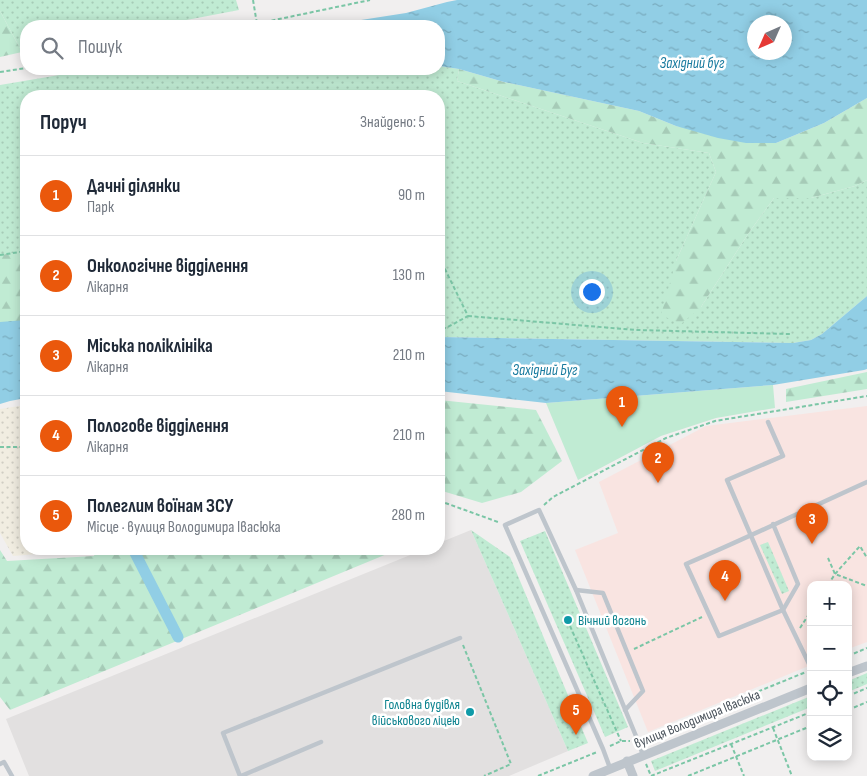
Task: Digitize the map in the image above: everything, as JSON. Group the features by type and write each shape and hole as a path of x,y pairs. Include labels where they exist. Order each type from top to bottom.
{"street":[{"path":"852,672 867,666"},
{"name":"вулиця Володимира Івасюка","path":"593,776 807,690"},
{"path":"628,761 633,776"}],"lane":[{"path":"768,422 783,456 727,480 783,610 807,660"},
{"path":"773,524 798,584 783,610 719,636 686,564 752,536 773,524 867,482"},
{"path":"610,768 505,525 539,510 576,590 643,755"},
{"path":"576,590 603,593 643,691 625,710"},
{"path":"321,742 240,776 223,734 460,638"},
{"path":"0,764 4,762 12,776"}],"path":[{"path":"253,0 256,20"},
{"path":"276,20 370,0"},
{"path":"0,72 20,69"},
{"path":"0,254 20,252"},
{"path":"445,269 468,316"},
{"path":"445,328 468,316 636,330 790,334"},
{"path":"539,510 553,497 674,435 715,421 867,396"},
{"path":"0,447 20,447"},
{"path":"445,503 505,525"},
{"path":"831,581 860,546 867,558"},
{"path":"828,558 835,574 867,586"},
{"path":"627,652 709,614"},
{"path":"796,634 807,617"},
{"path":"570,626 621,741"},
{"path":"460,638 511,764 484,776"},
{"path":"852,654 867,648"},
{"path":"538,776 621,741 638,741 807,671"},
{"path":"852,694 867,688"},
{"path":"852,708 867,702"},
{"path":"651,776 807,714"},
{"path":"773,728 792,776"},
{"path":"688,776 807,728"},
{"path":"731,744 744,776"}],"shaded area":[{"path":"867,406 867,642 852,648 852,581 807,581 807,667 648,732 575,550 618,533 599,482 706,426"},
{"path":"471,530 568,751 509,776 29,776 6,719 410,555 445,555 445,541"}],"green space":[{"path":"0,0 236,0 239,10 186,20 20,20 20,48 0,11"},
{"path":"0,11 20,48 20,52 0,57"},
{"path":"445,67 459,69 457,81 643,143 709,153 716,172 676,261 701,307 748,234 774,198 811,198 855,186 867,180 867,296 822,334 811,340 793,343 445,337 445,90 20,90 20,263 0,269 0,85 59,75 445,75"},
{"path":"459,69 504,82 639,111 676,126 776,143 824,123 867,98 867,180 855,186 811,198 774,198 748,234 701,307 681,324 661,315 676,261 716,172 709,153 643,143 457,81"},
{"path":"20,252 20,321 0,323 0,255"},
{"path":"867,372 867,389 786,402 786,389"},
{"path":"773,385 775,408 716,418 661,436 578,480 546,403"},
{"path":"445,401 536,410 562,461 521,492 482,503 445,492"},
{"path":"471,530 510,557 588,743 568,751"},
{"path":"545,531 628,727 605,737 520,541"},
{"path":"768,542 789,591 782,594 760,545"},
{"path":"0,550 7,561 94,556 385,555 10,710 0,697"},
{"path":"867,673 867,684 852,690 852,679"},
{"path":"807,698 807,709 655,771 651,761"}],"sand":[{"path":"20,406 20,555 25,555 13,556 0,533 0,409"}],"water":[{"name":"Західний буг","path":"457,0 867,0 867,98 824,123 776,143 746,143 718,138 676,126 639,111 504,82 445,67 445,20 361,20 406,13"},
{"name":"Західний Буг","path":"867,296 867,369 864,370 773,385 546,403 445,392 445,337 793,343 811,340 822,334"},
{"path":"20,320 20,399 0,404 0,322"}],"waterway":[{"path":"136,555 178,637"}],"place":[{"name":"Дачні ділянки","path":"622,427"},
{"name":"Онкологічне відділення","path":"658,483"},
{"name":"Міська поліклініка","path":"812,544"},
{"name":"Пологове відділення","path":"725,601"},
{"name":"Вічний вогонь","path":"568,620"},
{"name":"Головна будівля військового ліцею","path":"470,712"},
{"name":"Полеглим воїнам ЗСУ","path":"576,735"}]}
